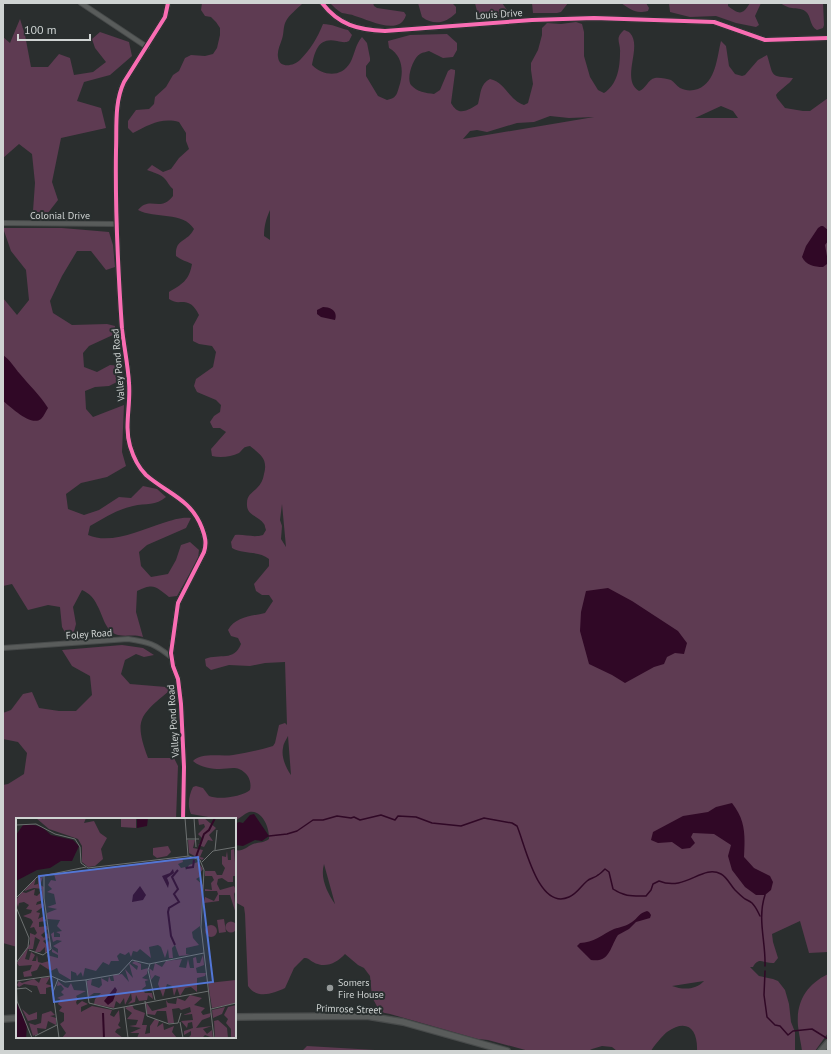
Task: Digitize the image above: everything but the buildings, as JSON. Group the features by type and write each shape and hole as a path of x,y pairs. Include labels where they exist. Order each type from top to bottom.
{"main road":[{"name":"Primrose Street","path":"236,1017 367,1016 386,1018 507,1051"},
{"path":"3,1019 16,1018"},
{"path":"821,1051 828,1043"}],"street":[{"path":"81,3 147,47"},
{"name":"Valley Pond Road","path":"168,3 165,17 124,82 119,96 117,109 116,164 117,224 122,329 129,382 130,400 128,429 130,447 135,459 145,474 192,509 200,523 206,545 204,552 178,603 171,653 178,679 183,733 183,818"},
{"name":"Louis Drive","path":"322,3 328,11 346,25 371,31 532,20 594,18 714,22 765,40 828,38"},
{"name":"Colonial Drive","path":"3,223 117,224"},
{"name":"Foley Road","path":"3,648 128,639 146,641 171,657"}],"shaded area":[{"path":"202,3 303,3 289,16 285,23 283,37 278,52 279,61 284,65 291,65 300,60 319,34 323,24 348,30 352,35 349,41 345,42 331,40 322,43 316,50 312,65 316,69 326,73 332,74 342,71 350,63 362,37 367,43 370,58 370,61 366,66 366,76 378,96 387,100 393,98 396,94 402,76 400,60 394,51 389,48 388,41 410,35 447,34 457,43 457,50 453,57 443,58 429,51 422,53 417,56 411,68 409,78 411,85 419,91 434,94 440,90 448,71 451,69 455,70 451,103 455,109 459,111 468,110 478,104 484,83 490,79 500,84 519,103 524,105 528,103 533,84 531,63 538,50 542,35 542,28 547,23 561,24 576,22 582,24 584,32 584,56 590,77 598,90 604,93 612,85 617,76 620,59 619,36 624,30 630,33 633,39 634,54 631,79 634,86 639,91 651,80 657,78 671,80 680,88 687,90 696,90 704,86 709,81 715,68 721,41 726,46 729,66 735,74 742,76 745,75 758,60 767,55 772,71 776,76 793,78 776,95 785,108 810,111 828,98 828,952 809,953 800,921 772,934 778,958 774,963 760,961 753,967 750,967 759,976 778,981 785,990 789,1004 791,1022 795,1032 795,1051 697,1051 696,1037 693,1032 686,1026 680,1026 667,1032 651,1051 617,1051 612,1047 602,1046 588,1051 529,1051 488,1040 478,1039 380,1012 372,997 370,976 364,968 345,954 335,962 326,965 317,964 304,958 294,968 285,988 275,992 265,994 255,993 248,986 244,907 236,903 236,850 242,850 253,844 269,839 267,825 258,813 249,812 236,820 236,818 214,818 191,814 189,804 193,787 196,786 203,788 209,796 218,798 230,797 250,790 250,780 247,775 239,769 210,768 199,765 193,761 197,758 206,756 233,755 273,746 279,725 285,723 287,725 285,662 265,663 250,666 229,665 211,670 206,666 205,659 235,653 241,644 238,638 231,636 228,630 235,622 239,620 265,613 273,601 269,595 262,595 256,591 254,584 269,566 269,559 260,554 232,548 231,542 235,535 259,536 263,535 266,530 262,521 250,513 247,507 247,500 249,496 262,482 265,465 263,458 250,446 233,455 222,457 212,456 211,449 226,432 220,428 213,428 210,422 214,416 220,412 221,405 216,400 197,392 194,386 196,379 213,367 216,352 212,346 199,344 193,341 193,326 199,315 193,306 186,302 175,302 169,299 169,292 178,287 187,278 191,270 192,264 176,256 176,250 179,243 188,237 194,229 189,223 176,217 145,213 138,210 147,204 164,203 173,196 173,189 163,177 147,170 152,165 163,172 171,169 179,158 189,149 186,141 186,133 179,122 167,120 144,127 133,133 128,128 128,121 136,110 149,109 154,104 155,97 166,87 173,75 179,71 185,58 191,55 205,56 213,54 217,48 220,28 211,17 205,16 201,10","holes":["721,106 733,111 738,118 695,118","550,116 569,118 594,117 463,139 470,131 477,130 487,132 517,123 534,122","270,210 270,240 264,236 267,216","282,504 286,547 281,539 282,526 280,520","288,736 291,775 283,759 283,746","324,864 335,904 327,890 323,869","704,981 693,988 685,989 672,986"]},
{"path":"330,3 373,3 377,8 404,12 406,15 403,21 397,25 383,25 342,13"},
{"path":"418,3 452,3 456,7 456,13 444,21 431,22 422,17"},
{"path":"475,3 502,3 507,10 506,13 500,17 482,17 477,11"},
{"path":"532,3 568,3 561,12 533,13"},
{"path":"621,3 646,3 649,8 648,11 637,12"},
{"path":"669,3 728,3 728,6 735,11 742,12 750,3 761,3 755,16 759,25 756,27 736,23 716,16 690,17 670,12"},
{"path":"780,3 823,3 823,28 817,30 814,28 809,16 803,10 789,8"},
{"path":"20,19 25,35 31,67 48,67 59,54 70,58 74,75 93,72 106,62 95,48 92,39 100,32 129,42 132,56 110,75 84,82 77,101 101,108 106,128 61,138 52,182 58,200 44,218 33,211 35,183 32,154 19,144 3,158 3,37 10,43"},
{"path":"821,226 828,230 828,241 825,245 828,262 823,267 816,267 806,262 802,257 806,246"},
{"path":"3,228 62,228 109,232 113,245 115,267 106,270 91,251 77,251 62,276 50,301 53,313 72,325 107,324 115,326 115,334 89,346 83,353 84,367 97,372 110,365 121,366 123,379 109,386 95,387 85,391 86,409 93,417 124,405 122,452 126,466 107,477 81,483 66,494 68,509 84,515 99,510 119,497 131,498 143,486 157,489 166,497 155,503 122,509 90,526 88,535 97,538 126,535 174,520 191,518 186,528 147,545 139,552 141,566 151,577 168,574 176,560 181,545 190,542 199,550 198,559 177,596 169,597 157,588 151,586 137,591 136,612 143,637 121,636 110,630 107,627 94,600 89,594 82,590 73,607 76,624 72,639 68,638 62,627 60,607 48,605 28,610 12,584 3,586 3,298 17,315 29,300 26,270 11,251"},
{"path":"323,307 329,308 335,312 335,320 321,317 317,314 317,310"},
{"path":"3,355 10,361 48,408 41,419 37,421 27,418 3,401"},
{"path":"608,588 632,601 678,631 687,643 684,654 675,653 667,657 664,664 654,667 625,683 589,664 580,631 581,612 586,591"},
{"path":"122,645 143,648 154,655 144,657 136,654 125,660 121,674 130,684 166,687 169,691 145,713 142,720 141,735 148,758 174,758 178,766 176,818 16,818 16,947 3,943 3,785 8,784 24,774 27,753 18,742 3,739 3,713 11,710 23,694 32,692 39,708 59,711 76,711 92,695 90,676 72,666 62,650"},
{"path":"732,803 740,816 744,828 744,857 754,868 770,876 773,882 771,890 765,895 756,895 745,887 732,870 728,856 731,845 714,834 693,833 691,837 695,843 690,848 682,849 672,842 658,843 651,840 653,832 683,816 708,812 716,807"},
{"path":"254,814 269,836 262,841 255,840 243,846 236,845 236,824 239,822 243,823 250,815"},
{"path":"647,911 651,915 650,918 636,922 629,929 618,935 609,953 602,959 591,960 577,946 580,943 594,940 614,929 628,924"},
{"path":"828,974 828,1033 815,1051 802,1051 798,1026 801,1002 808,989 820,978"},
{"path":"307,1046 375,1050 376,1051 302,1051"}],"waterway":[{"path":"269,836 287,834 297,831 313,820 323,820 337,816 354,817 360,820 381,815 395,820 398,816 416,817 432,823 461,826 484,818 512,823 517,826 534,874 549,894 558,899 572,896 588,880 597,876 605,869 609,872 613,889 629,896 646,896 651,890 653,884 659,881 677,883 707,872 714,872 725,877 733,888 753,905 760,916"},
{"path":"765,895 762,913 765,966"},
{"path":"765,971 764,995 767,1017 775,1025 780,1026 788,1035 793,1031 812,1029 828,1039"}],"cycle path":[{"path":"168,3 165,17 124,82 121,90 117,107 116,195 122,329 129,383 128,438 130,446 136,462 146,475 185,503 192,510 202,528 205,540 204,552 178,603 171,653 173,666 178,679 181,704 184,767 183,818"},
{"path":"322,3 335,17 350,25 358,28 385,31 532,20 594,18 714,22 765,40 828,38"}],"place":[{"name":"Somers Fire House","path":"330,988"}]}
